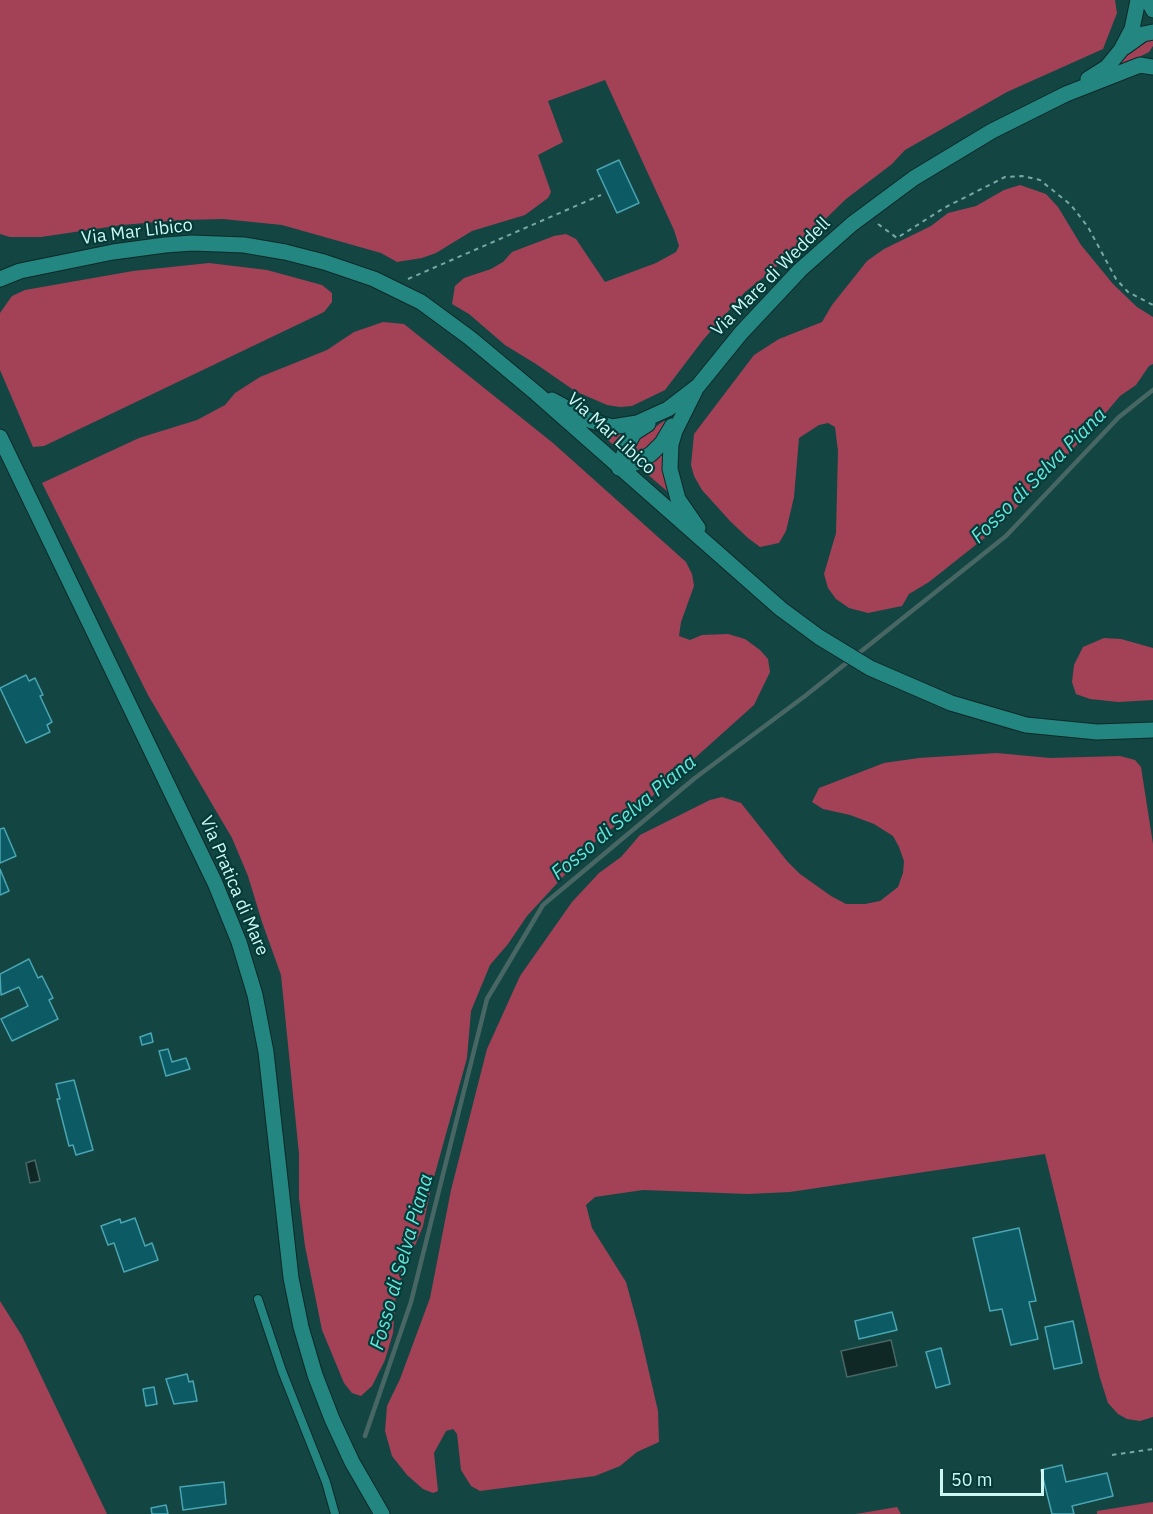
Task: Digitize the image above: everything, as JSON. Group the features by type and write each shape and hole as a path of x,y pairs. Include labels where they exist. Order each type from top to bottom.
{"street":[{"name":"Via Mare di Weddell","path":"707,542 678,499 670,469 671,444 675,431 698,386 741,333 800,270 863,215 914,178 954,153 1066,94 1107,67 1121,50 1132,29 1138,0"},
{"path":"1149,0 1153,10"},
{"path":"1121,50 1143,34 1153,32"},
{"name":"Via Mare di Weddell","path":"1066,94 1146,66 1153,54"},
{"name":"Via Mar Libico","path":"0,279 20,271 126,249 174,244 256,247 305,257 374,279 421,302 450,322 536,393 782,609 811,632 870,668 951,703 1026,725 1097,732 1153,730"},
{"name":"Via Mar Libico","path":"0,270 20,271"},
{"name":"Via Mare di Weddell","path":"536,393 589,420 612,427 637,423 661,413 698,386"},
{"path":"619,468 634,433 658,419 698,386"},
{"path":"619,468 638,462 662,443 698,386"},
{"name":"Via Pratica di Mare","path":"0,437 215,883 239,942 255,995 264,1041 272,1093 291,1278 301,1327 315,1375 332,1419 351,1462 382,1514"}],"lane":[{"path":"258,1299 282,1371 326,1482 335,1514"}],"path":[{"path":"863,215 897,238 944,208 1005,177 1022,176 1040,180 1071,205 1088,227 1116,279 1128,292 1153,305"},
{"path":"391,287 601,195"},
{"path":"1112,1455 1153,1449"}],"shaded area":[{"path":"0,0 1115,0 1117,13 1103,49 1007,92 905,150 892,164 846,199 774,269 745,292 703,340 665,390 632,406 620,407 607,405 575,391 505,345 469,314 452,304 455,286 464,278 491,269 503,262 512,252 554,236 566,234 576,239 605,282 656,263 676,252 679,246 674,230 605,80 548,101 563,142 538,155 551,192 548,198 525,215 472,231 436,253 422,258 397,262 381,253 282,225 223,219 122,225 41,237 10,237 0,234"},
{"path":"1153,38 1153,46 1149,52 1121,64 1120,62 1132,47"},
{"path":"1020,185 1046,194 1058,207 1081,245 1113,284 1137,307 1153,317 1153,364 1149,366 1136,385 1120,396 1092,429 997,528 929,582 909,594 902,606 868,613 849,608 836,599 828,588 824,574 836,533 838,451 835,427 828,423 819,425 799,438 794,497 786,531 779,543 760,547 730,521 702,490 691,465 694,434 754,355 779,339 822,322 832,305 867,261 884,249 931,226 948,213 976,206 1004,190"},
{"path":"209,263 267,270 322,285 332,293 332,302 324,312 44,446 33,447 0,370 0,313 12,296 25,290 133,271"},
{"path":"383,322 404,324 553,443 686,562 692,574 694,586 681,622 679,636 690,640 702,635 728,634 745,639 768,659 770,672 754,705 648,800 596,841 527,916 490,965 471,1011 467,1058 431,1188 423,1226 396,1292 393,1333 385,1360 372,1386 361,1396 352,1393 344,1383 322,1330 305,1246 299,1198 299,1154 281,975 248,876 232,838 148,695 42,483 139,438 197,420 225,405 235,393 260,377 327,350 354,332"},
{"path":"664,421 670,422 650,446 631,458 631,452 638,439"},
{"path":"602,431 626,433 619,450 600,433"},
{"path":"663,448 670,491 668,492 639,467"},
{"path":"1104,638 1121,639 1153,648 1153,700 1118,702 1090,699 1076,694 1072,682 1074,665 1083,647"},
{"path":"997,753 1050,758 1120,756 1135,760 1141,767 1153,844 1153,1417 1140,1421 1127,1419 1118,1414 1108,1403 1045,1154 790,1192 748,1194 643,1190 595,1197 586,1205 592,1228 626,1282 658,1411 659,1442 637,1452 620,1466 595,1476 480,1491 471,1486 461,1470 457,1434 453,1429 446,1431 434,1453 438,1491 433,1493 423,1489 407,1475 392,1456 385,1431 387,1406 400,1379 430,1298 451,1190 487,1049 520,976 572,902 599,873 621,857 640,835 710,800 722,797 741,803 787,861 800,874 831,896 846,904 880,901 898,887 903,873 904,861 899,847 893,836 874,824 850,815 823,809 812,802 819,788 884,763 919,758"},
{"path":"0,1301 22,1336 107,1514 0,1514"},
{"path":"1153,1502 1153,1514 1097,1514 1097,1511"},
{"path":"897,1507 901,1514 855,1514 862,1513"}],"water":[{"path":"35,1160 40,1181 30,1183 26,1163"},
{"path":"891,1340 897,1366 847,1377 841,1351"}],"building":[{"path":"619,160 639,203 617,213 597,170"},
{"path":"26,675 29,681 35,678 43,695 40,696 52,722 47,725 50,732 26,743 0,688"},
{"path":"4,828 16,856 0,863 0,829"},
{"path":"0,869 9,891 0,895"},
{"path":"29,959 38,978 42,976 53,998 49,1000 58,1019 12,1041 1,1019 28,1006 19,987 1,995 0,974"},
{"path":"151,1033 153,1042 142,1045 140,1037"},
{"path":"168,1049 172,1062 186,1058 190,1069 166,1076 159,1051"},
{"path":"74,1080 93,1150 76,1155 73,1145 69,1146 57,1099 60,1099 56,1084"},
{"path":"135,1218 145,1246 152,1243 158,1260 124,1272 114,1243 108,1245 101,1226 120,1219 121,1223"},
{"path":"1019,1228 1036,1301 1029,1302 1038,1339 1011,1345 1002,1309 990,1311 973,1238"},
{"path":"892,1312 897,1330 859,1339 855,1321"},
{"path":"1073,1321 1082,1363 1054,1369 1045,1327"},
{"path":"941,1348 950,1384 936,1388 926,1352"},
{"path":"187,1374 189,1382 193,1381 197,1401 174,1404 166,1379"},
{"path":"154,1387 157,1404 146,1406 143,1389"},
{"path":"1062,1465 1066,1482 1107,1473 1113,1496 1072,1506 1074,1514 1052,1514 1041,1470"},
{"path":"224,1482 226,1504 183,1510 180,1487"},
{"path":"166,1505 168,1514 152,1514 151,1508"}],"waterway":[{"name":"Fosso di Selva Piana","path":"365,1436 411,1302 487,999 543,905 695,778 805,696 1006,536 1119,417 1153,390"}]}
